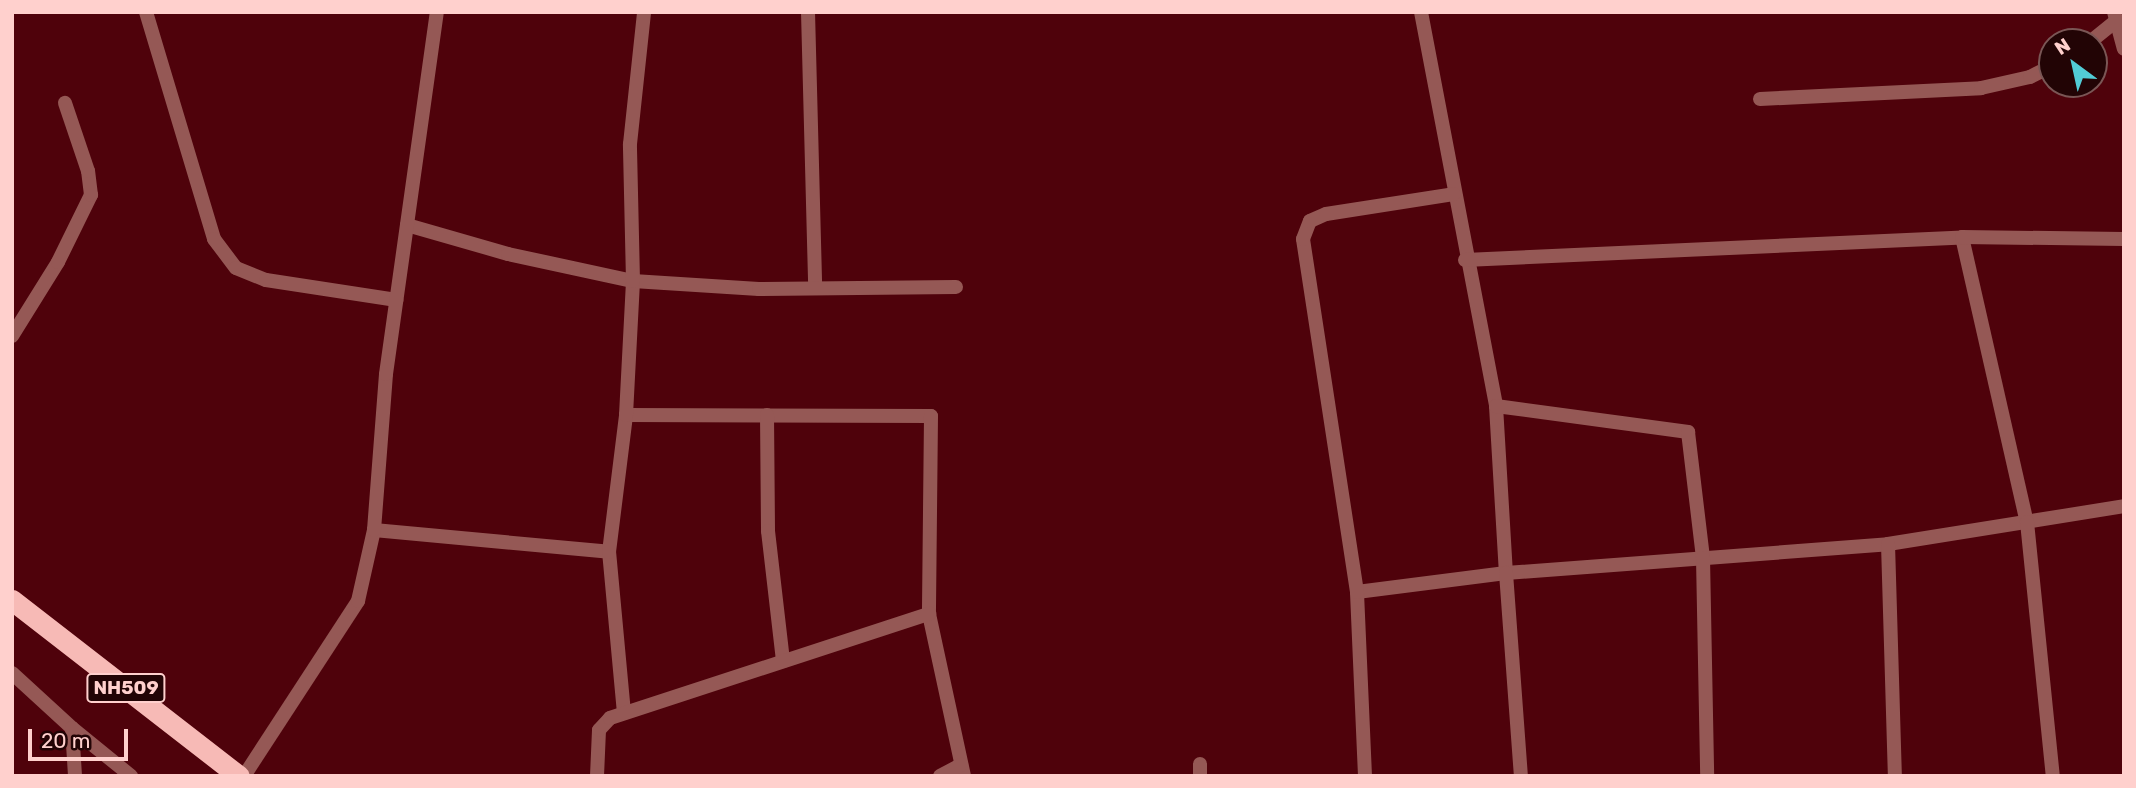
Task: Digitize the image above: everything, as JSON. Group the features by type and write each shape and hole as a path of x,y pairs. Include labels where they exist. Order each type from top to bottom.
{"highway":[{"name":"NH509","path":"12,600 241,776"}],"street":[{"path":"146,12 214,239 236,268 266,280 396,300"},
{"path":"241,776 358,601 374,530 396,300 437,12"},
{"path":"624,713 609,552 626,415 633,281 630,144 644,12"},
{"path":"808,12 815,288"},
{"path":"1421,12 1465,260 1496,406 1521,776"},
{"path":"2115,17 2124,49"},
{"path":"1760,99 1981,88 2038,73"},
{"path":"12,337 58,262 91,195 88,171 65,103"},
{"path":"1365,776 1357,592 1303,239 1310,221 1326,214 1453,194"},
{"path":"407,225 508,254 633,281 815,288 956,287"},
{"path":"1465,260 1962,237 2124,239"},
{"path":"1962,237 2027,522 2053,776"},
{"path":"1496,406 1688,432 1703,558 1707,776"},
{"path":"626,415 931,416 929,614 963,770 940,776"},
{"path":"767,415 768,531 783,661"},
{"path":"1357,592 1506,573 1888,544 2124,506"},
{"path":"374,530 609,552"},
{"path":"1888,544 1895,776"},
{"path":"597,776 599,730 610,718 929,614"},
{"path":"12,673 131,776"},
{"path":"72,727 75,776"}]}
